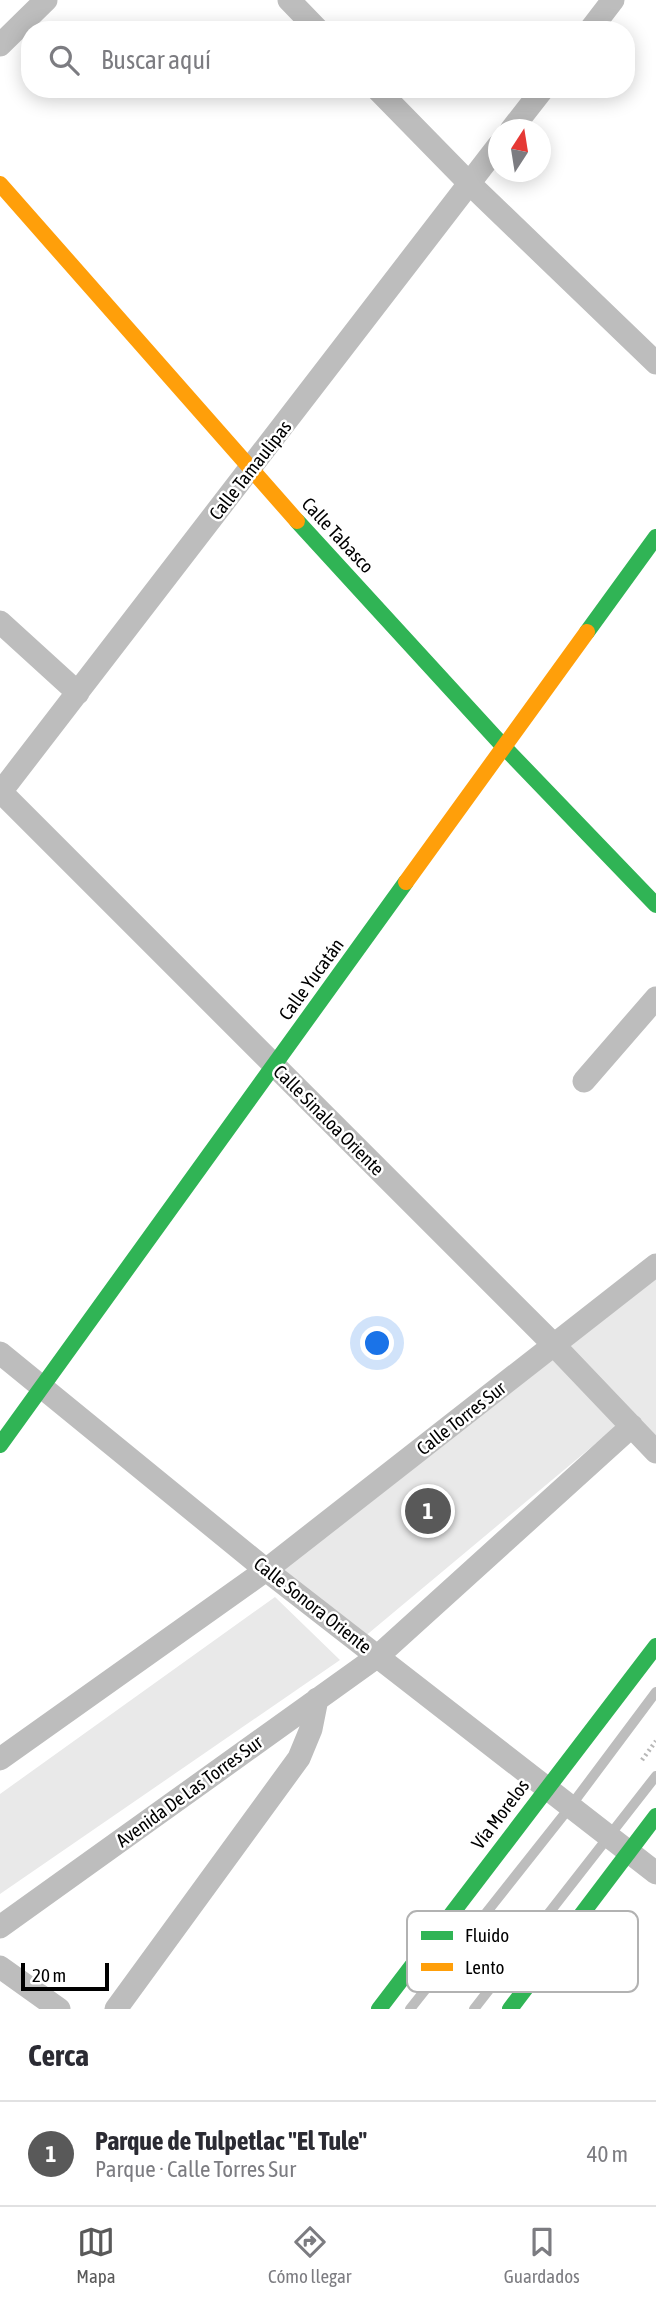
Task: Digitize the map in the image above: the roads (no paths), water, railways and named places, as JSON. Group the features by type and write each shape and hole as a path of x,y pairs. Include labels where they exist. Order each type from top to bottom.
{"street":[{"path":"25,21 46,0"},
{"path":"289,0 309,21"},
{"path":"597,21 613,0"},
{"path":"0,45 21,24"},
{"path":"386,98 469,183 656,363"},
{"path":"520,119 536,98"},
{"name":"Calle Tamaulipas","path":"0,792 488,160"},
{"name":"Calle Tabasco","path":"0,184 250,470 504,747 656,905"},
{"name":"Calle Yucatán","path":"0,1445 656,537"},
{"path":"0,622 78,693"},
{"name":"Calle Sinaloa Oriente","path":"0,792 554,1345 656,1452"},
{"path":"584,1081 656,998"},
{"name":"Calle Torres Sur","path":"266,1570 656,1265"},
{"name":"Calle Sonora Oriente","path":"0,1353 266,1570 656,1873"},
{"name":"Avenida De Las Torres Sur","path":"0,1927 378,1656 632,1426"},
{"path":"0,1759 266,1570"},
{"name":"Vía Morelos","path":"453,1911 656,1646"},
{"path":"116,2009 299,1758 311,1729 317,1699"},
{"path":"585,1911 656,1816"},
{"path":"0,1967 59,2009"},
{"name":"Vía Morelos","path":"379,2009 407,1972"},
{"path":"510,2009 523,1992"}],"lane":[{"path":"488,1911 656,1692"},
{"path":"551,1911 656,1776"},
{"path":"410,2009 423,1992"},
{"path":"474,2009 487,1992"}],"place":[{"name":"Parque de Tulpetlac \"El Tule\"","path":"428,1511"}]}
